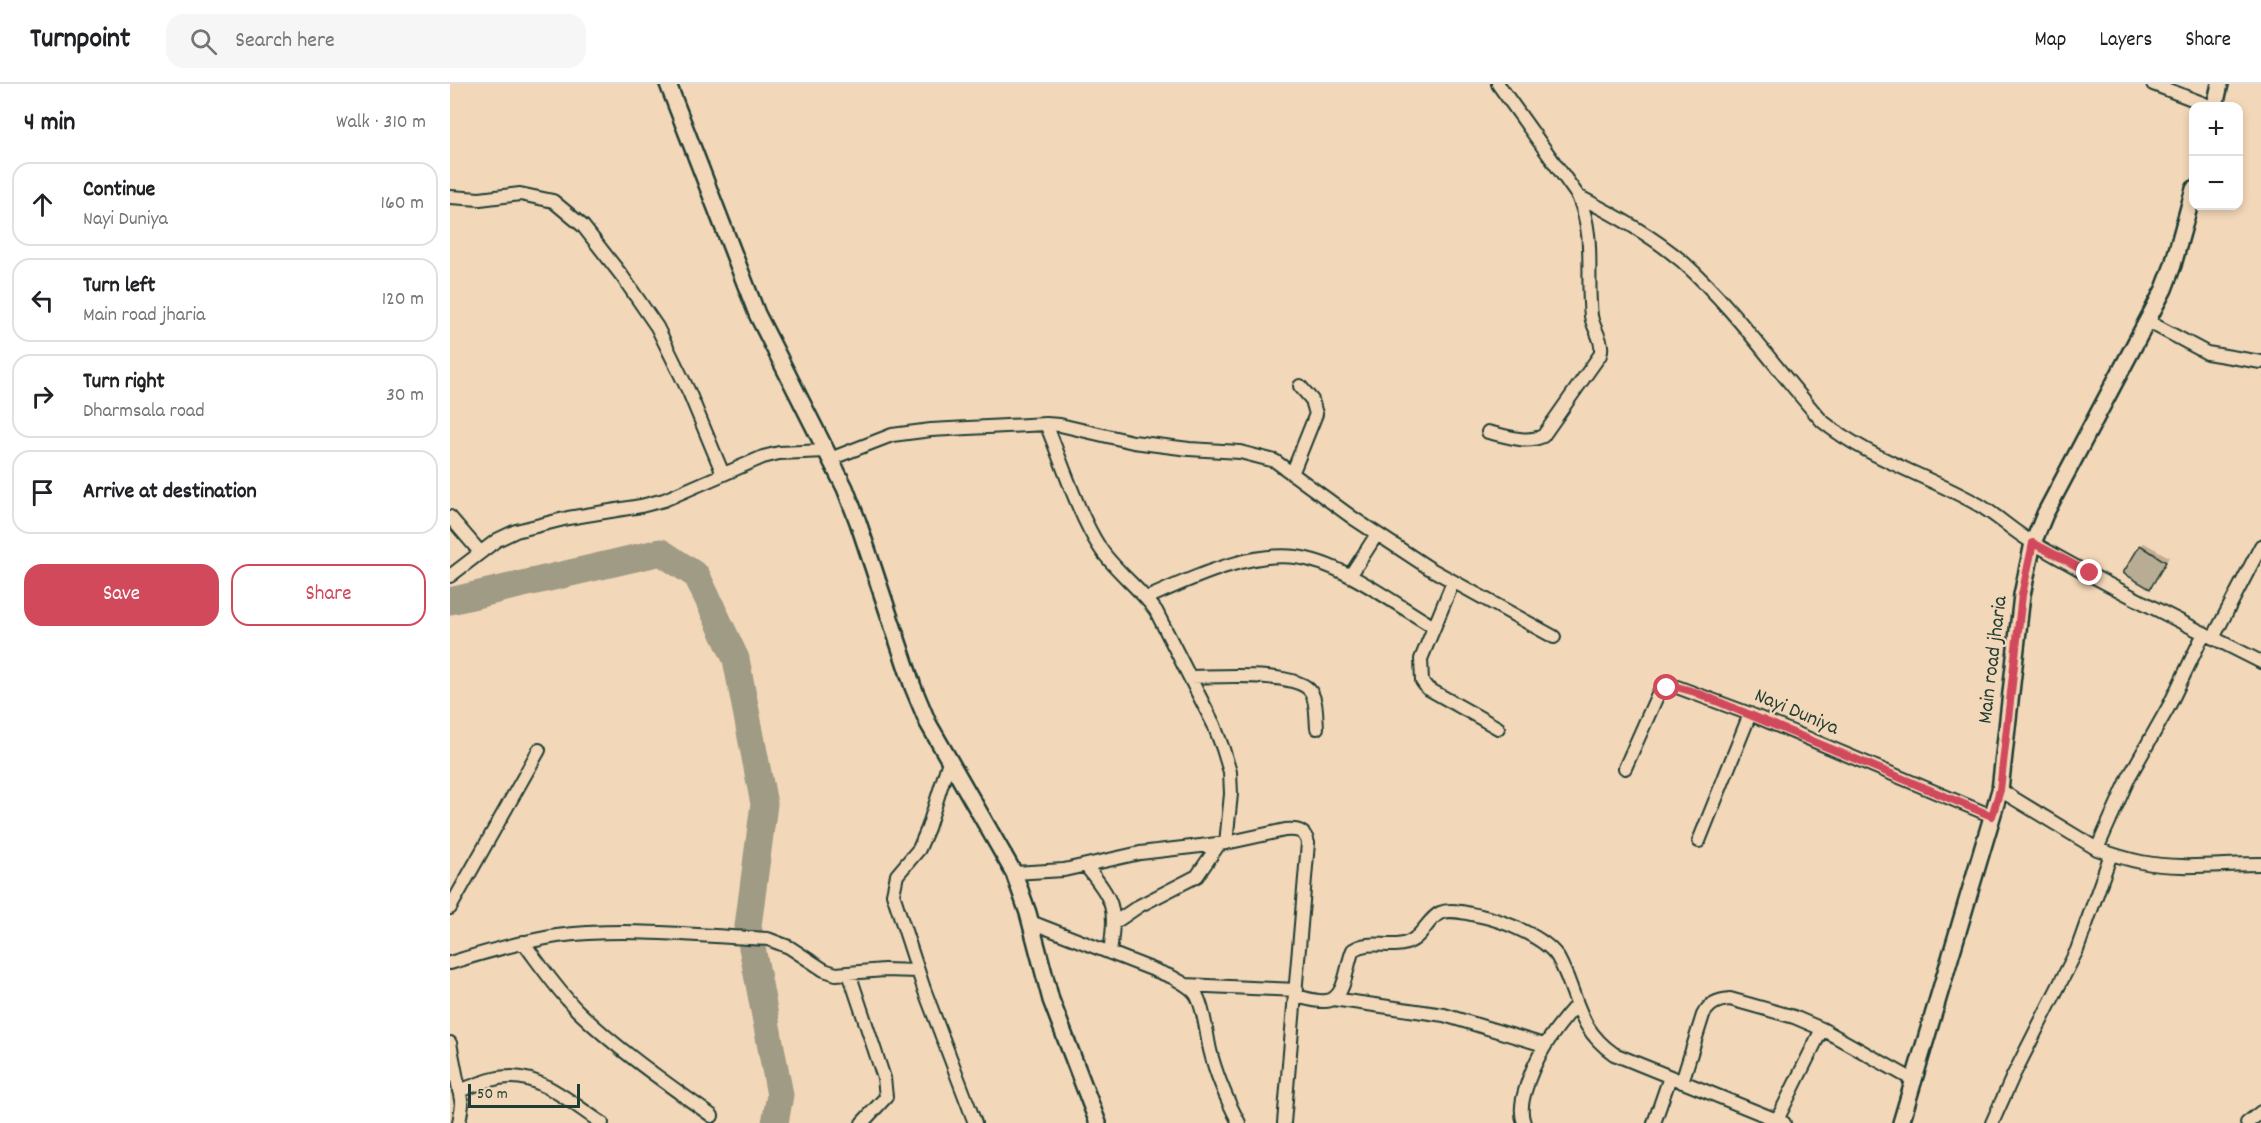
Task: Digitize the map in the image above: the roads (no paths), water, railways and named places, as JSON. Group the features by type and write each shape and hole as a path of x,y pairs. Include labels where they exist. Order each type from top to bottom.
{"street":[{"path":"668,84 757,314 828,455 858,522 913,687 928,723 1014,873 1031,922 1051,1000 1098,1123"},
{"path":"1488,432 1527,440 1535,440 1543,436 1600,355 1602,345 1591,316 1586,214 1578,196 1498,84"},
{"path":"2153,84 2201,102"},
{"path":"2213,102 2220,84"},
{"path":"450,197 480,199 520,194 553,201 583,226 622,276 657,327 689,392 723,474"},
{"path":"1578,196 1651,237 1681,261 1711,289 1822,421 1840,435 1890,463 1930,479 1980,506 2033,543 2261,662"},
{"name":"Main road jharia","path":"1901,1123 2000,790 2022,595 2033,543 2044,514 2164,289 2173,265 2189,204"},
{"path":"2147,321 2207,352 2261,362"},
{"path":"1292,474 1316,414 1312,400 1300,386"},
{"path":"1046,424 1091,533 1102,550 1147,598 1156,611 1214,725 1230,772 1230,815 1223,844 1197,876 1139,906 1114,923"},
{"path":"450,576 497,540 529,527 664,500 763,457 779,453 828,455 902,433 1060,424 1160,446 1249,454 1275,461 1377,534 1453,582 1554,637"},
{"path":"450,517 480,552"},
{"path":"1350,576 1377,534"},
{"path":"2097,849 2129,777 2209,635 2259,553"},
{"path":"1147,598 1217,569 1280,556 1306,560 1350,576 1434,627"},
{"path":"1453,582 1420,659 1422,681 1427,688 1498,728"},
{"path":"1190,677 1275,677 1302,683 1310,691 1315,704 1317,728"},
{"name":"Nayi Duniya","path":"1625,768 1658,694 1667,688 1677,687 1750,714 1992,816"},
{"path":"1699,841 1750,714"},
{"path":"450,908 539,750"},
{"path":"949,761 928,828 919,849 897,875 893,894 918,970 975,1123"},
{"path":"2000,790 2097,849 2142,863 2261,864"},
{"path":"1014,873 1064,870 1140,853 1223,844 1295,829 1303,832 1307,836 1308,843 1297,993 1284,1123"},
{"path":"1992,1123 2013,1076 2077,950 2111,854"},
{"path":"1086,866 1107,892 1112,906 1114,923 1110,952"},
{"path":"1333,999 1341,989 1353,950 1364,945 1401,945 1412,941 1436,915 1452,911 1491,918 1542,941 1558,958 1585,1025 1598,1043 1614,1054 1780,1122 1822,1029"},
{"path":"1031,922 1172,976 1196,994 1222,1086 1239,1123"},
{"path":"450,963 524,942 559,936 604,933 768,939 789,947 824,970 836,974 918,970"},
{"path":"524,942 555,986 597,1029 712,1116"},
{"path":"849,973 886,1089 886,1097 862,1123"},
{"path":"1186,985 1297,993 1325,1001 1333,999 1444,1016 1544,1045"},
{"path":"1682,1082 1708,1006 1720,1000 1730,999 1794,1017 1822,1029 1915,1081"},
{"path":"1524,1123 1523,1098 1531,1069 1544,1045 1577,1004"},
{"path":"450,1043 462,1105 459,1123"},
{"path":"459,1090 490,1080 521,1077 543,1085 602,1123"},
{"path":"1653,1123 1670,1077"},
{"path":"2253,1121 2261,1112"}],"waterway":[{"path":"450,601 661,552 697,576 736,659 764,804 748,926 780,1095 775,1123"}]}
